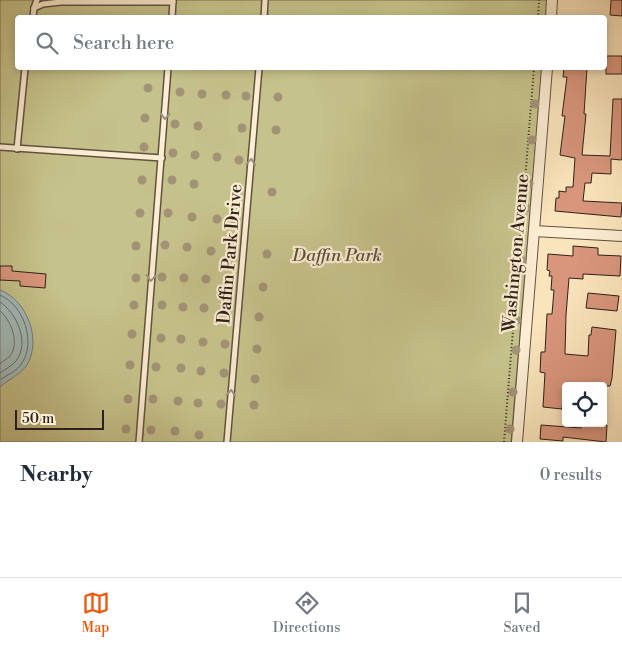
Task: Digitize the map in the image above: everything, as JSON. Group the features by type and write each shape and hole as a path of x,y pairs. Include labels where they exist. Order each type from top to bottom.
{"street":[{"path":"551,15 552,0"},
{"name":"Washington Avenue","path":"517,442 547,70"},
{"path":"534,231 622,236"}],"lane":[{"path":"33,15 37,0"},
{"path":"264,15 265,0"},
{"path":"34,8 42,4 61,2 173,1 172,15"},
{"path":"17,149 25,70"},
{"path":"139,442 168,70"},
{"name":"Daffin Park Drive","path":"227,442 259,70"},
{"path":"0,147 162,158"}],"path":[{"path":"538,15 539,0"},
{"path":"504,442 534,70"}],"green space":[{"name":"Daffin Park","path":"0,0 547,0 546,15 15,15 15,70 542,70 511,442 0,442"}],"water":[{"path":"0,290 18,302 29,322 33,344 27,365 21,372 0,387"}],"building":[{"path":"611,0 622,0 622,16 610,15"},
{"path":"607,56 622,56 622,74 606,74"},
{"path":"564,70 587,70 584,114 586,114 582,155 610,156 613,99 622,99 622,158 621,160 611,159 611,174 592,173 591,183 585,183 583,201 622,203 621,217 555,211 556,198 559,198 559,191 566,192 566,187 573,187 575,158 560,155 567,77 563,77"},
{"path":"573,246 598,248 598,255 621,256 620,276 583,274 583,279 569,278 566,315 565,354 588,356 589,335 591,335 592,327 616,330 612,378 610,386 607,386 607,382 562,382 562,409 543,407 545,373 540,372 541,352 545,352 547,314 552,314 554,290 551,290 552,276 549,276 550,271 547,270 548,254 573,256"},
{"path":"0,266 12,266 12,271 46,274 45,288 20,286 20,281 0,280"},
{"path":"588,293 619,296 617,311 586,308"},
{"path":"541,425 581,428 607,427 606,442 563,437 563,441 540,439"}]}
